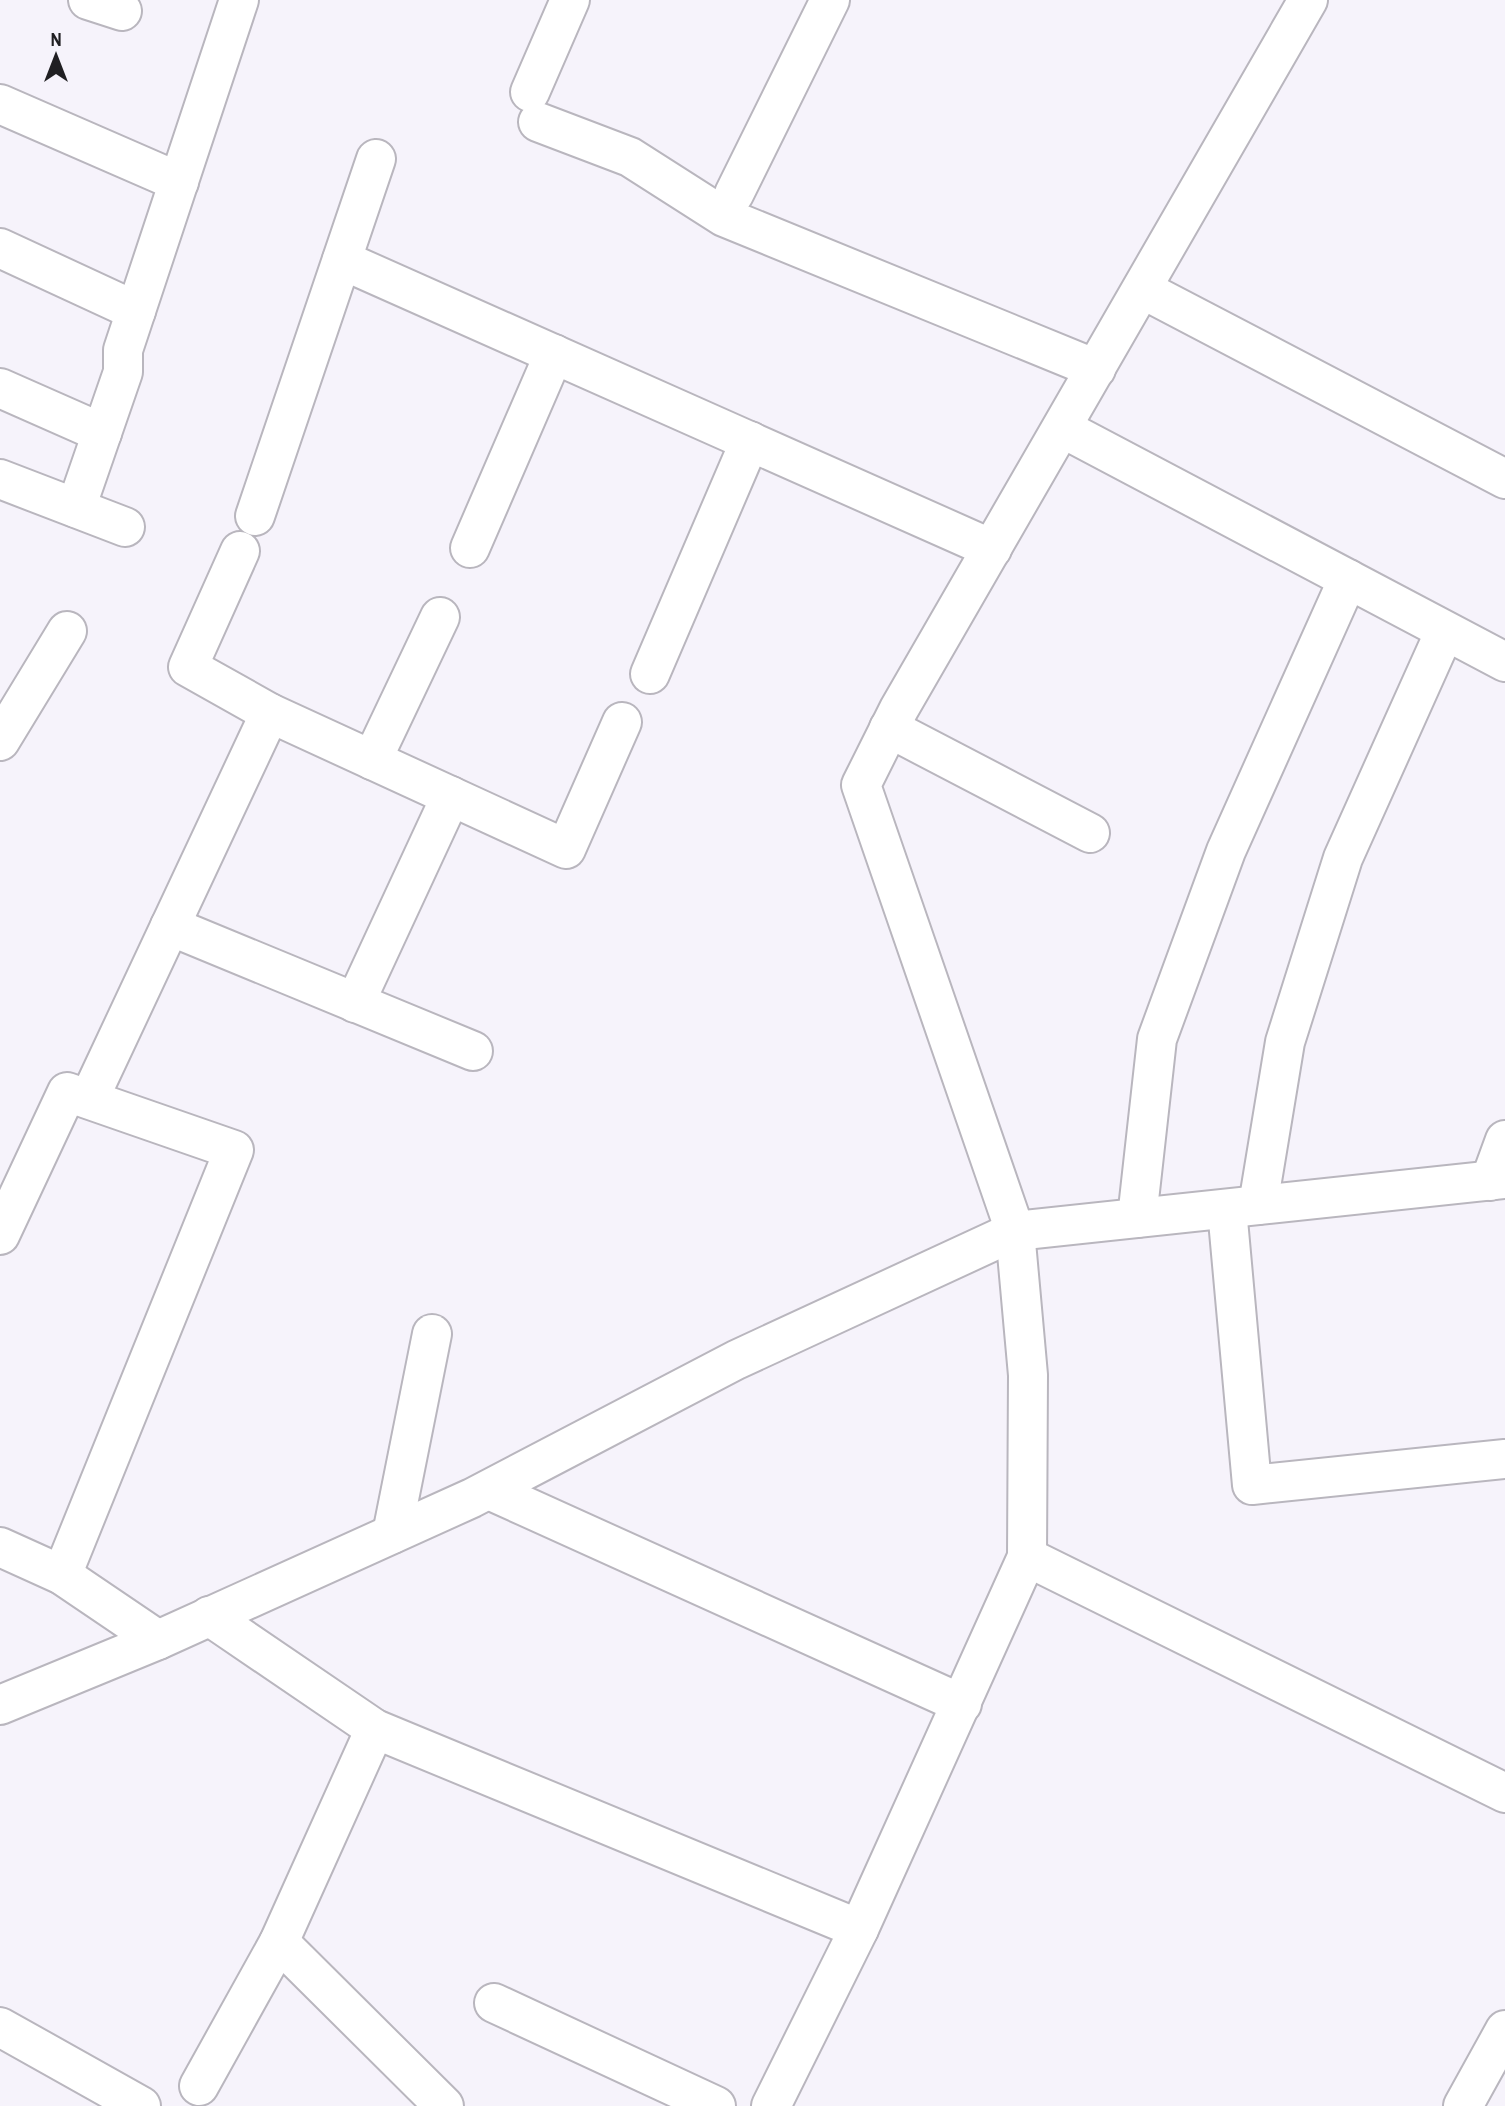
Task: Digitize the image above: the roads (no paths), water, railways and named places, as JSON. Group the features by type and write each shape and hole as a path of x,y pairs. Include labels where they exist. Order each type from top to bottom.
{"street":[{"path":"76,508 123,372 123,350 239,0"},
{"path":"570,0 534,107 630,157 724,217 1096,369"},
{"path":"734,194 830,0"},
{"path":"771,2106 859,1929 1027,1557 1028,1375 1015,1231 860,785 992,549 1308,0"},
{"path":"0,104 179,182"},
{"path":"255,516 376,159"},
{"path":"0,248 136,311"},
{"path":"342,260 992,549"},
{"path":"1142,289 1505,479"},
{"path":"470,548 554,354"},
{"path":"0,388 102,433"},
{"path":"1062,428 1505,662"},
{"path":"650,674 750,441"},
{"path":"0,479 125,527"},
{"path":"240,551 188,667 270,713 566,849 622,722"},
{"path":"1137,1218 1157,1039 1226,851 1348,579"},
{"path":"372,760 440,617"},
{"path":"0,741 67,631"},
{"path":"1445,631 1343,858 1285,1042 1243,1207 1252,1485 1505,1459"},
{"path":"89,1099 270,713"},
{"path":"890,729 1090,833"},
{"path":"355,1003 451,796"},
{"path":"170,926 474,1051"},
{"path":"0,1235 67,1091 234,1150 62,1575"},
{"path":"0,1705 158,1640 489,1490 736,1360 1015,1231 1497,1180 1505,1140"},
{"path":"392,1534 432,1334"},
{"path":"489,1490 962,1704"},
{"path":"0,1547 62,1575 158,1640"},
{"path":"1027,1557 1505,1793"},
{"path":"209,1616 375,1729 859,1929"},
{"path":"199,2086 279,1942 375,1729"},
{"path":"279,1942 444,2106"},
{"path":"494,2003 716,2106"},
{"path":"0,2027 141,2106"},
{"path":"1463,2106 1505,2030"}]}
